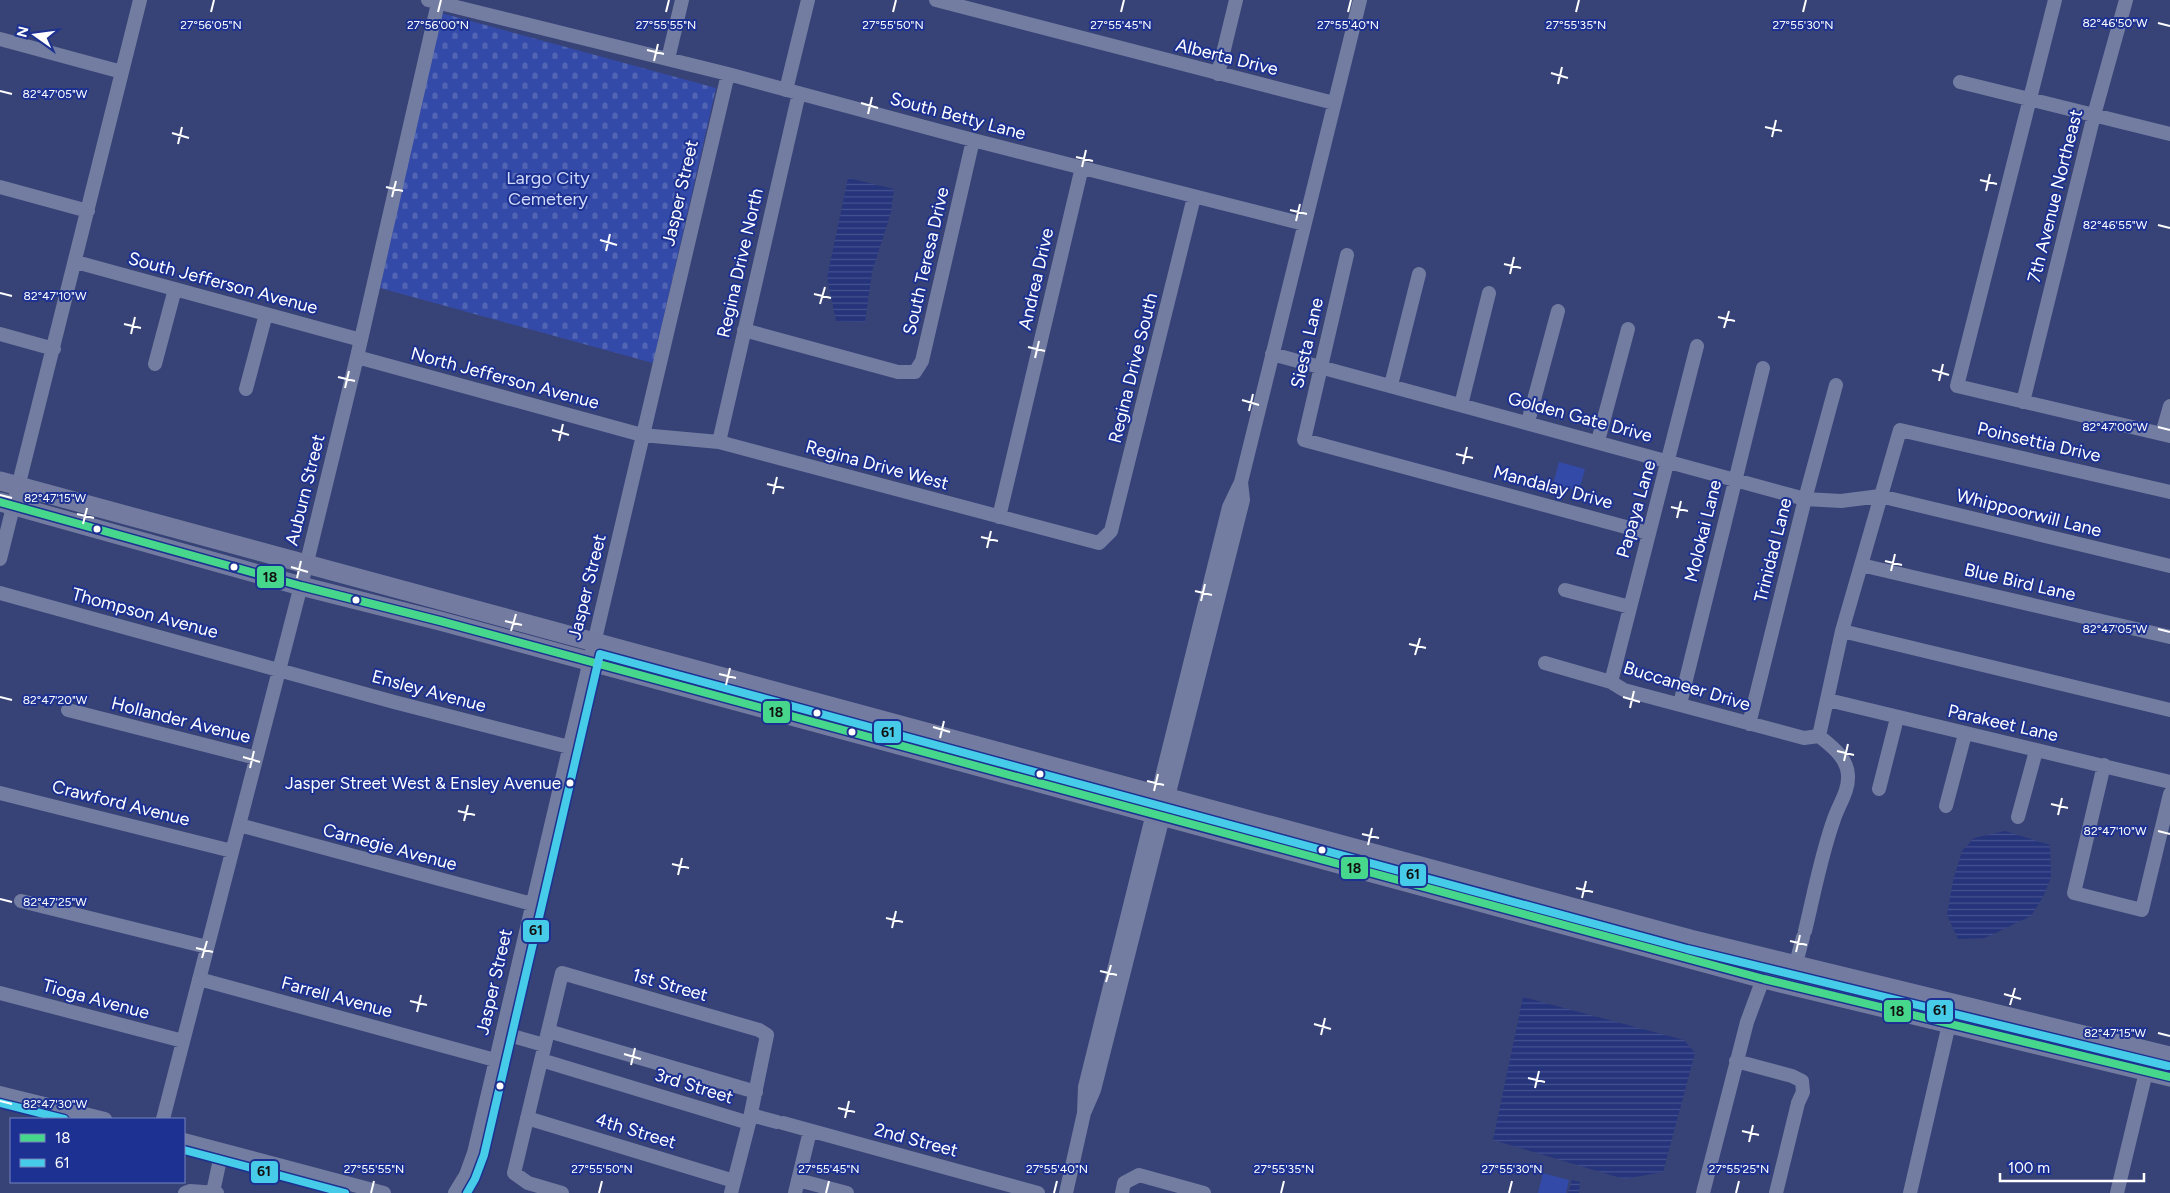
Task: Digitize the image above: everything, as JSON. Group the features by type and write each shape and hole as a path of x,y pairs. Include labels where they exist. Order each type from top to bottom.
{"main road":[{"path":"0,481 306,566 1770,960 2170,1056"},
{"path":"7,504 301,586 1764,979 2170,1077"},
{"path":"779,713 817,714 866,726 887,721"},
{"path":"872,738 892,733 965,750 992,750"},
{"path":"1354,869 1366,863 1452,885 1460,883 1464,878"},
{"path":"1474,901 1484,892 1499,887"},
{"path":"1891,1009 1909,1006 1936,1011 1948,1003"},
{"path":"1949,1024 1961,1016 1984,1012"}],"street":[{"path":"0,559 7,504 19,486 140,0"},
{"path":"668,59 682,0"},
{"name":"Regina Drive North","path":"719,442 793,92 808,0"},
{"name":"Alberta Drive","path":"936,0 1334,103"},
{"path":"1218,74 1236,0"},
{"path":"1084,1113 1094,1090 1117,998 1229,507 1241,482 1360,0"},
{"path":"2055,0 1957,386 2166,435 2170,406"},
{"name":"7th Avenue Northeast","path":"2023,402 2094,116 2126,0"},
{"name":"South Betty Lane","path":"433,1 728,74 973,140 1304,224"},
{"name":"Auburn Street","path":"163,1118 280,670 357,357 433,1"},
{"path":"0,39 122,72"},
{"name":"Jasper Street","path":"455,1193 466,1175 474,1153 588,662 728,74"},
{"path":"1960,82 2170,134"},
{"name":"South Teresa Drive","path":"744,330 898,372 915,372 922,360 973,140"},
{"name":"Andrea Drive","path":"999,517 1082,167"},
{"path":"0,188 88,211"},
{"name":"Regina Drive South","path":"1100,543 1111,531 1118,506 1194,197"},
{"name":"Siesta Lane","path":"1304,440 1347,255"},
{"name":"South Jefferson Avenue","path":"76,262 361,340"},
{"path":"1391,385 1419,274"},
{"path":"155,364 176,289"},
{"path":"1461,404 1489,293"},
{"path":"1528,422 1558,311"},
{"path":"246,389 266,314"},
{"path":"1598,441 1628,329"},
{"path":"0,334 54,349"},
{"name":"Papaya Lane","path":"1611,682 1648,533 1669,462 1698,346"},
{"name":"Golden Gate Drive","path":"1272,354 1598,441 1805,499 1841,502 1880,496"},
{"name":"North Jefferson Avenue","path":"357,357 642,436"},
{"name":"Molokai Lane","path":"1680,704 1763,368"},
{"name":"Trinidad Lane","path":"1749,724 1805,499 1836,385"},
{"name":"Poinsettia Drive","path":"1880,496 1900,430 2170,492"},
{"name":"Regina Drive West","path":"642,436 719,442 1100,543"},
{"name":"Mandalay Drive","path":"1304,440 1648,533"},
{"path":"1790,985 1834,819 1846,790 1848,774 1840,756 1819,736 1842,631 1880,496"},
{"name":"Whippoorwill Lane","path":"1880,496 2170,566"},
{"name":"Blue Bird Lane","path":"1861,565 2170,637"},
{"path":"1565,590 1630,607"},
{"name":"Thompson Avenue","path":"0,593 280,670"},
{"path":"1842,631 2170,710"},
{"name":"Buccaneer Drive","path":"1545,663 1611,682 1624,690 1749,724 1804,738 1819,736"},
{"name":"Ensley Avenue","path":"280,670 569,747"},
{"name":"Parakeet Lane","path":"1828,700 2170,782"},
{"name":"Hollander Avenue","path":"68,710 256,758"},
{"path":"1879,789 1897,718"},
{"path":"1946,806 1965,734"},
{"path":"2018,817 2036,751"},
{"path":"2104,765 2074,893 2142,910 2170,794"},
{"name":"Crawford Avenue","path":"0,793 232,851"},
{"path":"1066,1193 1084,1113 1085,1087 1122,934 1158,816"},
{"name":"Carnegie Avenue","path":"239,825 532,904"},
{"path":"21,901 207,947"},
{"path":"1117,998 1115,987 1125,947 1122,934"},
{"path":"1703,1193 1747,1022 1770,960"},
{"name":"1st Street","path":"546,1038 562,973 759,1030 767,1035 756,1092"},
{"name":"Farrell Avenue","path":"198,979 495,1060"},
{"name":"Tioga Avenue","path":"0,993 183,1041"},
{"path":"1910,1193 1949,1024"},
{"path":"502,1033 546,1038 756,1092 733,1187"},
{"path":"546,1038 514,1173 527,1188 562,1193"},
{"name":"3rd Street","path":"541,1060 750,1119"},
{"path":"1736,1061 1792,1076 1802,1081 1803,1092 1798,1103 1776,1193"},
{"path":"2117,1193 2146,1072"},
{"path":"0,1092 101,1118"},
{"name":"4th Street","path":"527,1118 733,1187"},
{"name":"2nd Street","path":"750,1119 780,1123 1019,1191 1038,1193"},
{"path":"810,1131 797,1186 847,1193"},
{"path":"185,1140 222,1150 334,1187 384,1193"},
{"path":"185,1193 215,1192 222,1150"},
{"path":"1122,1193 1124,1183 1139,1176 1204,1193"}],"green space":[{"name":"Largo City Cemetery","path":"441,13 716,88 653,363 380,288"},
{"path":"1559,462 1585,469 1579,491 1553,484"},
{"path":"1543,1173 1569,1180 1566,1193 1538,1193"}],"shaded area":[{"path":"848,178 894,189 891,212 872,272 865,322 836,321 827,278"},
{"path":"2005,831 2050,845 2051,877 2044,895 2031,916 1985,938 1958,939 1947,915 1953,881 1962,851 1974,838"},
{"path":"1523,997 1684,1040 1695,1053 1663,1172 1624,1179 1493,1140"},
{"path":"1572,1180 1580,1182 1579,1193 1568,1193"}],"transit line":[{"name":"18","path":"0,502 301,586 440,621 1764,979 2170,1077"},
{"name":"61","path":"467,1193 475,1179 484,1155 600,654 1687,949 2168,1066"},
{"name":"61","path":"0,1103 60,1118"},
{"name":"61","path":"185,1150 345,1193"}],"place":[{"name":"Jasper Street West & Ensley Avenue","path":"570,783"}]}
